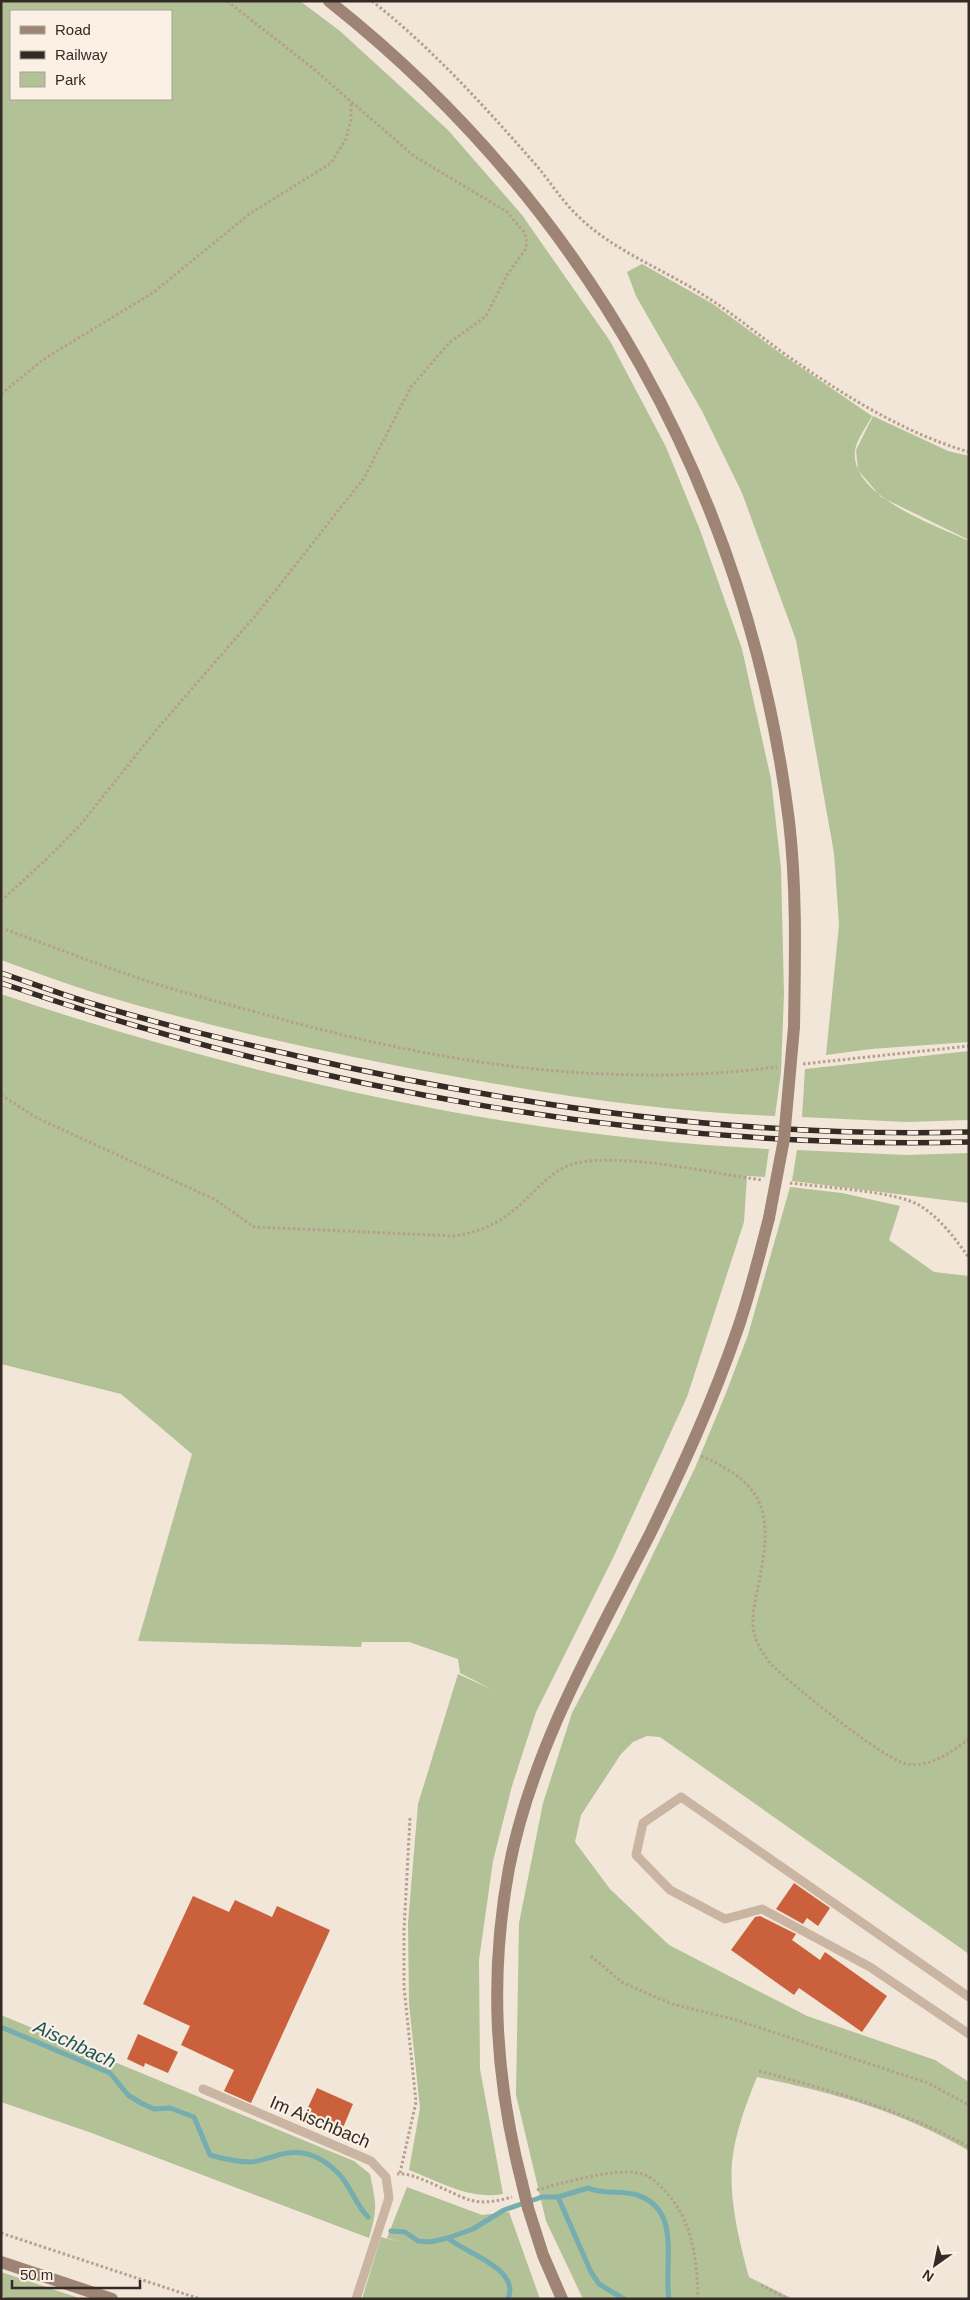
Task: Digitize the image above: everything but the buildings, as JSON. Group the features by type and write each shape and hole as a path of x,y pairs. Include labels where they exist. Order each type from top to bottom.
{"main road":[{"path":"330,1 377,40 456,114 516,181 546,219 604,302 633,349 693,467 729,559 756,646 780,765 789,823 794,895 794,1027 784,1139 769,1218 738,1331 689,1451 564,1703 526,1802 509,1866 501,1921 497,1981 497,2037 504,2106 528,2208 543,2255 562,2299"},
{"path":"1,2262 112,2299"}],"lane":[{"path":"969,1997 681,1797 643,1823 636,1855 670,1890 725,1919 762,1908 870,1967 969,2034"},
{"name":"Im Aischbach","path":"203,2089 371,2161 386,2177"},
{"path":"356,2299 389,2198 386,2177"}],"path":[{"path":"1,901 52,854 81,824 157,729 256,615 364,478 411,387 449,343 486,316 507,274 528,242 524,232 507,212 414,156 310,66 226,1"},
{"path":"372,1 466,88 538,168 574,212 612,244 698,291 813,373 880,414 915,433 969,452"},
{"path":"1,394 44,360 154,292 248,215 331,163 346,140 351,119 351,102"},
{"path":"1,928 145,980 290,1022 428,1054 516,1068 581,1074 704,1074 784,1067"},
{"path":"794,1065 969,1046"},
{"path":"1,1095 37,1118 216,1200 254,1227 435,1235 473,1234 507,1216 558,1171 579,1162 595,1160 623,1160 766,1180"},
{"path":"786,1183 900,1198 919,1205 940,1222 969,1258"},
{"path":"689,1451 724,1466 740,1477 752,1490 762,1507 766,1523 765,1543 753,1622 754,1636 760,1649 774,1667 877,1750 906,1764 932,1761 945,1756 969,1739"},
{"path":"400,2173 416,2102 404,1987 404,1930 410,1818"},
{"path":"590,1956 623,1983 672,2004 733,2019 901,2074 946,2091 969,2105"},
{"path":"759,2071 850,2096 934,2127 969,2147"},
{"path":"386,2177 400,2173 471,2200 486,2202 515,2197"},
{"path":"533,2191 589,2178 622,2173 639,2173 650,2177 672,2199 689,2231 694,2247 698,2299"},
{"path":"1,2234 200,2299"},
{"path":"761,2285 788,2299"}],"green space":[{"path":"1,1 300,1 340,31 448,130 522,215 610,341 666,447 700,530 742,649 771,779 781,868 784,994 781,1072 775,1116 696,1111 579,1097 417,1070 232,1030 83,989 1,960"},
{"path":"642,264 713,304 872,416 855,451 857,467 866,482 897,507 969,541 969,1042 871,1049 826,1055 839,925 834,853 796,640 742,493 702,411 636,296 627,272"},
{"path":"873,416 948,451 969,456 969,540 881,497 858,470 856,450"},
{"path":"1,994 93,1024 188,1051 283,1076 380,1098 575,1131 672,1142 769,1149 765,1177 747,1176 744,1222 687,1397 613,1558 536,1712 512,1786 493,1861 479,1960 480,2069 503,2194 479,2194 455,2189 409,2170 420,2108 409,2004 408,1923 418,1804 458,1674 493,1690 460,1673 458,1659 409,1642 362,1642 361,1647 138,1641 192,1454 121,1394 1,1364"},
{"path":"969,1051 969,1120 906,1122 802,1117 805,1069"},
{"path":"797,1150 906,1155 969,1153 969,1203 792,1181"},
{"path":"790,1187 842,1193 900,1206 889,1240 934,1272 969,1276 969,1954 660,1737 647,1736 633,1742 621,1754 581,1815 575,1842 610,1889 669,1945 807,2016 935,2060 969,2082 969,2151 892,2114 840,2097 757,2077 733,2151 731,2177 733,2206 749,2277 793,2299 583,2299 546,2221 516,2095 519,1923 543,1803 572,1713 619,1624 695,1468 748,1335"},
{"path":"1,2015 354,2161 370,2174 372,2184 375,2212 369,2238 89,2132 1,2102"},
{"path":"407,2187 482,2215 509,2212 540,2299 362,2299 381,2237 404,2243 387,2238"},
{"path":"1,2272 82,2299 10,2299 1,2296"}],"waterway":[{"name":"Aischbach","path":"1,2027 110,2073 128,2095 141,2103 154,2109 170,2108 194,2117 210,2155 252,2162 284,2154 301,2153 309,2154 324,2161 342,2178 368,2217"},
{"name":"Aischbach","path":"391,2231 405,2232 418,2241 430,2242 473,2229 504,2210 542,2197 558,2197 588,2188 637,2195 651,2202 661,2213 666,2225 669,2299"},
{"path":"558,2197 591,2272 599,2284 624,2299"},
{"path":"448,2238 499,2270 506,2278 510,2288 508,2299"}],"railway":[{"path":"1,973 116,1011 219,1038 380,1074 547,1104 715,1124 800,1130 884,1133 969,1132"},
{"path":"1,983 117,1020 236,1053 356,1082 478,1105 601,1123 724,1135 847,1142 969,1142"}]}
